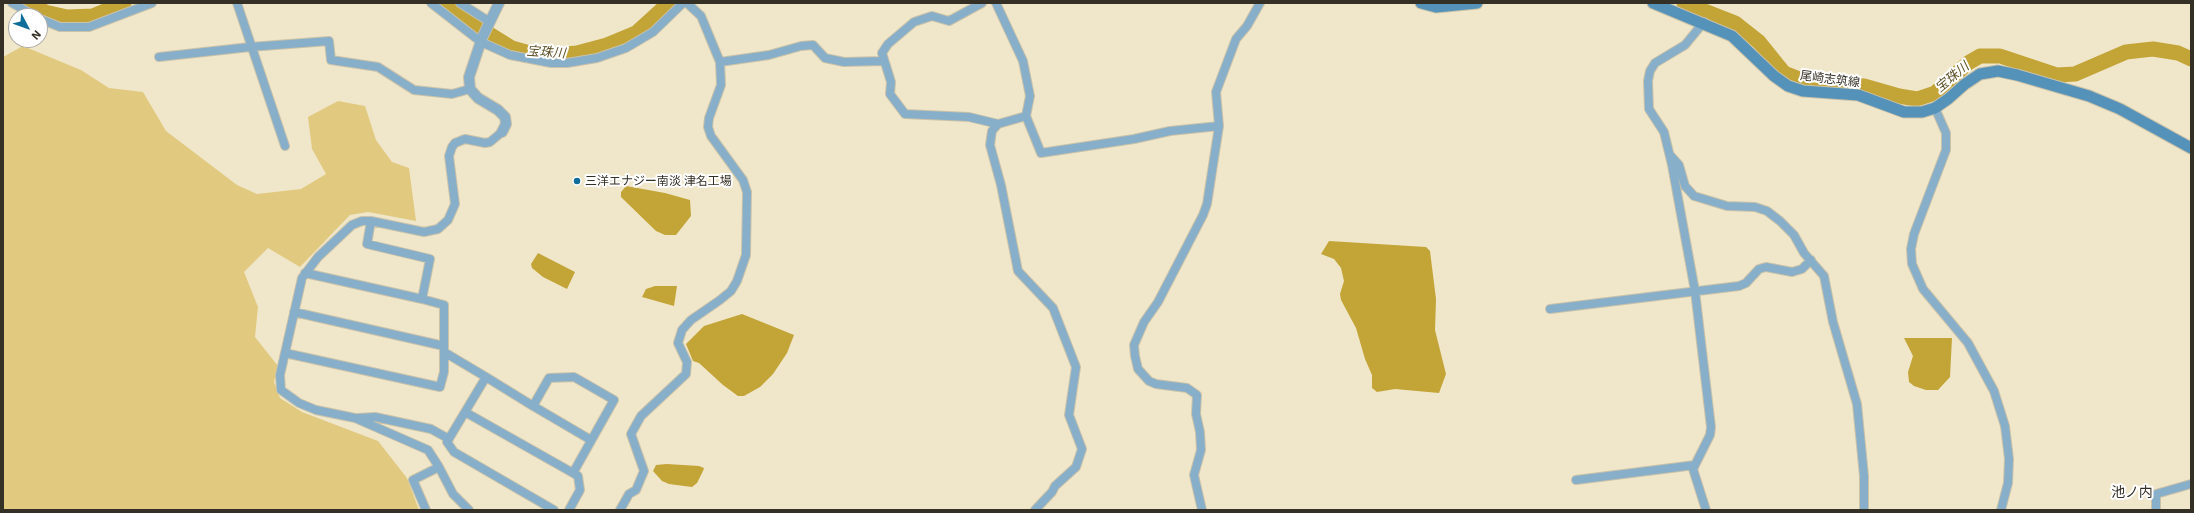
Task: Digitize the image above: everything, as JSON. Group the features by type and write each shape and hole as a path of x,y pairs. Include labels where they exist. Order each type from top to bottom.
{"main road":[{"path":"1421,3 1436,7 1477,3"},
{"name":"尾崎志筑線","path":"1652,3 1704,22 1732,36 1774,76 1788,86 1803,91 1858,95 1904,112 1922,112 1935,108 1980,74 1998,71 2017,74 2089,96 2120,109 2191,148"}],"street":[{"path":"12,3 21,8"},
{"path":"48,22 60,27 89,27 152,3"},
{"path":"237,3 250,47 285,146"},
{"path":"431,3 482,40 510,55 540,62 567,63 597,58 626,48 648,36 683,3"},
{"path":"460,3 490,23"},
{"path":"469,510 453,494 435,459 424,448 355,418 316,410 286,396 281,390 280,382 302,278 318,257 352,225 362,221 371,221 424,232 438,229 448,220 455,204 449,156 452,146 455,143 465,139 485,143 490,142 502,132 506,124 505,117 498,110 478,98 470,89 469,77 482,40 499,3"},
{"path":"620,510 629,494 636,490 644,471 631,434 641,416 686,374 687,362 678,343 682,330 691,320 731,291 737,281 746,255 747,226 745,186 743,180 711,136 708,127 721,85 720,62 701,16 687,3"},
{"path":"982,3 949,21 932,16 914,22 888,44 882,53 891,82 890,94 905,114 969,117 998,124 1026,116"},
{"path":"996,3 1024,61 1030,96 1026,116 1041,153 1134,139 1170,131 1219,126"},
{"path":"1202,510 1194,475 1201,450 1200,432 1196,414 1197,395 1187,388 1156,384 1150,381 1138,369 1134,345 1144,322 1158,302 1203,216 1207,204 1219,126 1216,92 1236,39 1247,26 1260,3"},
{"path":"1704,22 1688,43 1657,61 1650,71 1649,109 1662,127 1669,155 1695,291 1711,427 1710,435 1693,469 1706,510"},
{"path":"159,57 250,47 329,41 331,60 378,67 418,91 452,94 470,89"},
{"path":"720,62 768,55 801,46 813,45 825,58 844,62 883,60"},
{"path":"1935,108 1946,133 1946,150 1914,234 1912,264 1923,289 1968,343 1985,372 1996,398 2005,426 2009,460 2008,483 2001,510"},
{"path":"998,124 992,131 990,145 1004,197 1018,271 1053,308 1076,367 1069,415 1082,449 1076,467 1055,486 1052,492 1034,510"},
{"path":"1669,155 1679,165 1685,186 1694,196 1728,206 1755,207 1766,211 1780,221 1794,235 1824,276 1833,322 1857,404 1864,476 1864,510"},
{"path":"371,221 367,244 430,259 422,299"},
{"path":"1550,309 1744,285 1756,271 1762,268 1788,272 1799,271 1811,260"},
{"path":"285,353 440,387 444,372 444,305 305,273"},
{"path":"294,312 444,349 486,377 591,440"},
{"path":"486,377 448,442 454,452 554,510"},
{"path":"533,406 548,378 574,377 614,400 572,473"},
{"path":"465,412 578,476 580,490 569,510"},
{"path":"355,418 375,417 431,429 449,439"},
{"path":"1576,480 1695,465"},
{"path":"426,510 413,480 439,467"},
{"path":"2156,510 2156,494 2191,484"}],"shaded area":[{"path":"19,48 28,48 81,70 109,88 143,92 166,131 237,185 257,194 301,189 326,174 312,149 308,117 338,101 365,106 376,140 392,162 409,168 416,221 368,212 350,215 300,267 268,248 244,272 258,307 255,337 278,366 274,382 280,398 302,412 378,441 407,478 419,510 3,510 3,57"},
{"path":"626,186 665,193 690,200 691,216 676,235 665,235 656,231 621,197 621,192"},
{"path":"1329,241 1426,247 1430,251 1436,299 1435,330 1446,374 1439,393 1395,389 1377,392 1372,388 1372,375 1365,359 1356,328 1341,300 1340,294 1344,281 1341,268 1334,259 1321,254"},
{"path":"538,253 575,272 567,289 543,277 532,268 531,264"},
{"path":"655,286 677,286 674,306 642,297 646,289"},
{"path":"742,314 794,335 787,353 773,374 760,387 744,396 738,396 723,385 699,363 693,361 686,344 704,326"},
{"path":"1904,338 1952,338 1950,377 1938,390 1926,390 1914,386 1909,382 1908,372 1913,356"},
{"path":"667,464 699,466 704,468 697,483 692,487 669,484 662,481 653,471 656,465"}],"waterway":[{"name":"宝珠川","path":"30,3 45,12 67,17 93,16 124,3"},
{"name":"宝珠川","path":"446,3 467,20 512,48 526,52 555,55 577,53 607,45 636,33 669,3"},
{"name":"宝珠川","path":"1684,3 1735,23 1759,42 1784,73 1804,81 1864,86 1899,96 1917,99 1935,93 1968,63 1980,56 2000,56 2057,75 2075,74 2126,52 2153,49 2178,53 2191,59"}],"place":[{"name":"三洋エナジー南淡 津名工場","path":"577,181"}],"district":[{"name":"池ノ内","path":"2132,492"}]}
